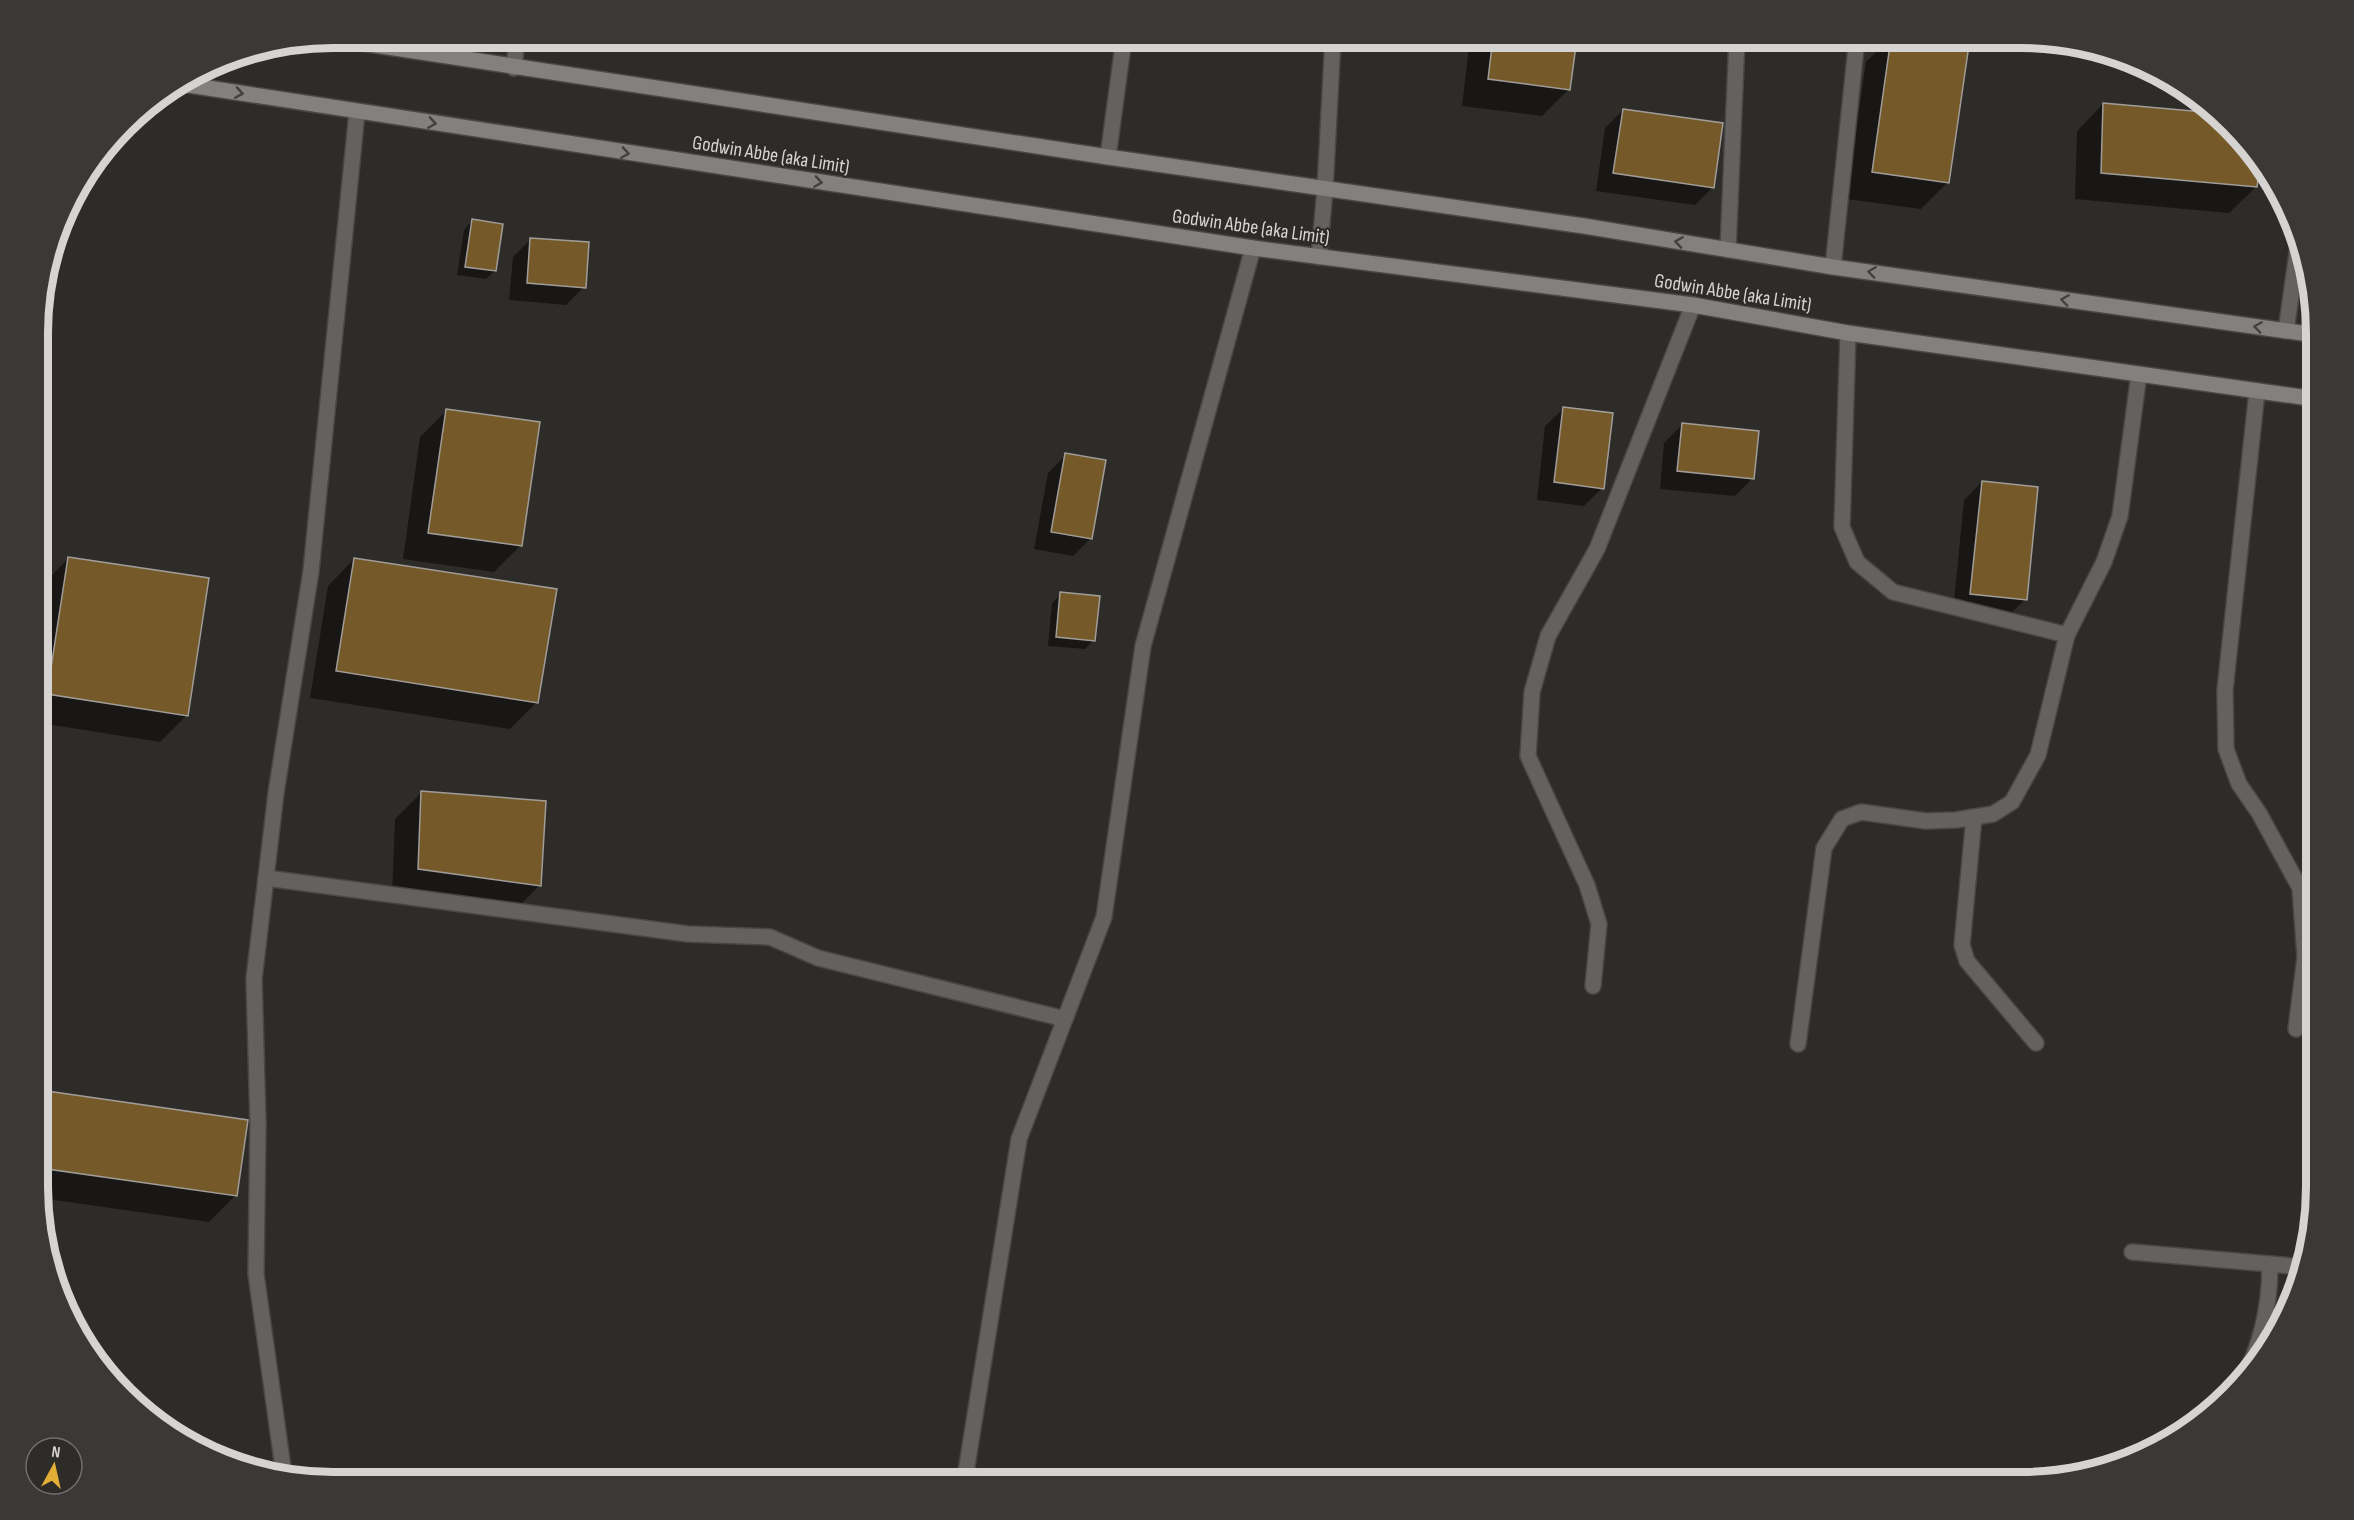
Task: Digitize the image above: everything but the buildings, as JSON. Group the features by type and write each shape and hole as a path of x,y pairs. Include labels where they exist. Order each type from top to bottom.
{"street":[{"name":"Godwin Abbe (aka Limit)","path":"391,48 1108,157 1584,226 1833,267 2306,334"},
{"path":"514,68 516,48"},
{"path":"1108,157 1123,48"},
{"path":"1319,257 1332,48"},
{"path":"1728,250 1737,48"},
{"path":"1833,267 1856,48"},
{"name":"Godwin Abbe (aka Limit)","path":"191,85 1253,248 1693,305 1848,333 2306,398"},
{"path":"283,1468 256,1274 258,1123 254,979 276,793 311,571 357,112"},
{"path":"966,1472 1019,1139 1104,917 1143,646 1253,248"},
{"path":"2286,331 2296,259"},
{"path":"1593,986 1599,924 1587,885 1528,756 1532,692 1548,636 1597,549 1693,305"},
{"path":"1848,333 1842,527 1857,562 1893,592 2067,635"},
{"path":"1798,1044 1824,848 1842,819 1861,812 1926,820 1993,814 2012,802 2038,755 2067,635 2104,562 2120,516 2139,374"},
{"path":"2257,391 2225,690 2226,749 2239,784 2280,850 2300,888 2305,957 2296,1029"},
{"path":"1974,817 1962,945 1966,961 2036,1043"},
{"path":"266,878 688,934 770,937 818,958 1065,1019"},
{"path":"2132,1252 2295,1266"},
{"path":"2255,1349 2264,1324 2270,1293 2270,1264"}]}
